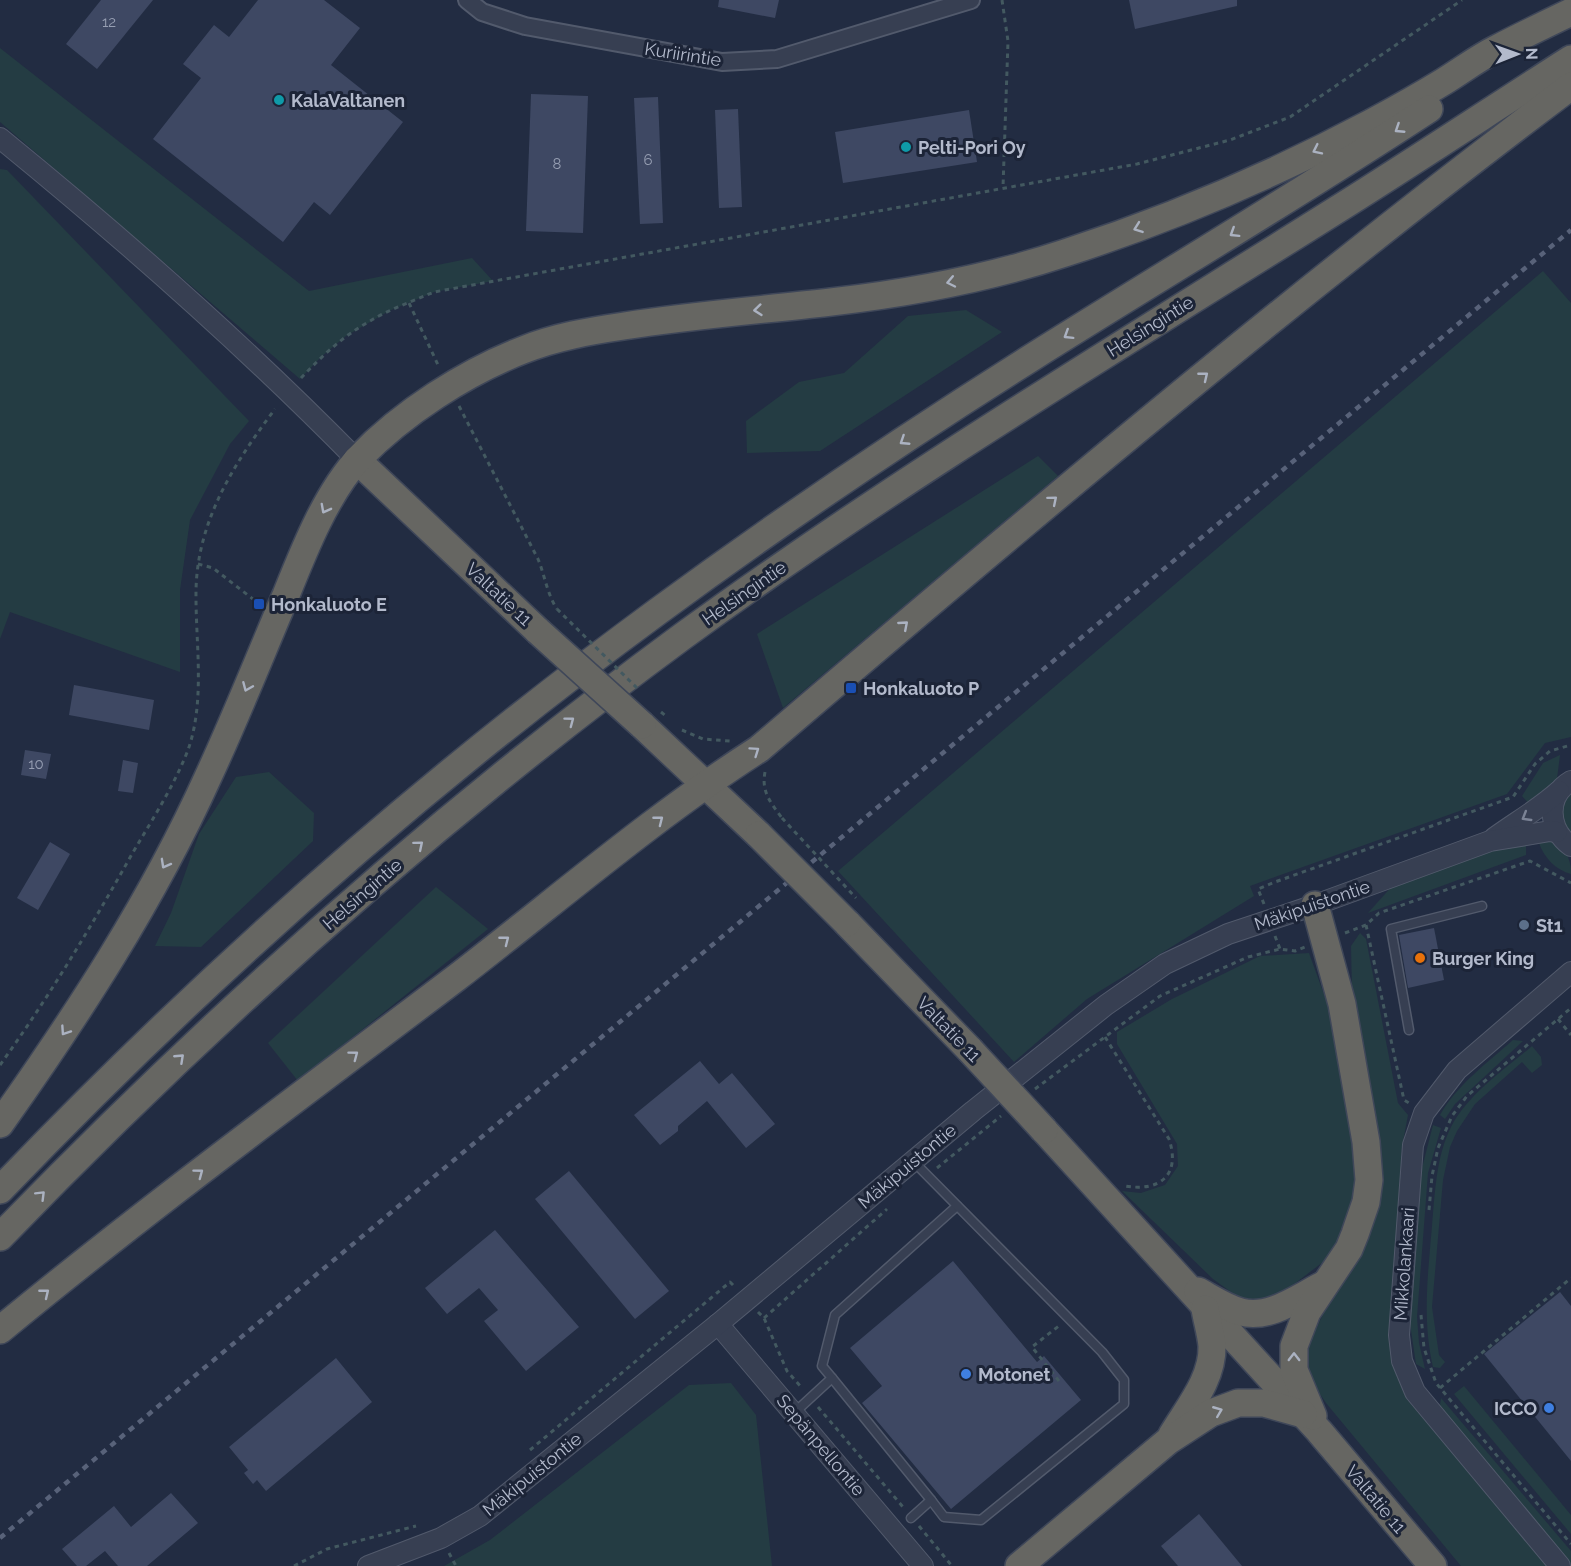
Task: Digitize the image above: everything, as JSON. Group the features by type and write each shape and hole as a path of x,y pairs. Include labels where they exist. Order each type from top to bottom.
{"highway":[{"path":"0,1124 94,987 175,845 207,780 303,552 327,504 357,460 411,413 469,375 526,348 581,333 674,318 835,302 945,284 1056,256 1123,234 1174,215 1352,132 1443,82 1492,51 1571,12"},
{"name":"Helsingintie","path":"0,1190 62,1125 239,956 392,822 533,706 657,612 840,484 1028,360 1320,180 1571,17"},
{"name":"Helsingintie","path":"0,1237 140,1095 256,987 417,846 593,704 685,635 857,513 1046,390 1342,207 1571,59"},
{"path":"0,1330 83,1262 459,976 706,783 759,749 1088,470 1389,226 1571,86"},
{"name":"Valtatie 11","path":"357,460 538,631 656,717 706,783 759,835 852,911 970,1050 1205,1309 1312,1423 1434,1566"},
{"path":"1312,1423 1294,1370 1294,1346 1307,1312 1349,1249 1366,1202 1369,1180 1366,1142 1342,1004 1315,905"},
{"path":"1183,1284 1241,1312 1255,1313 1279,1307 1325,1284"},
{"path":"1168,1441 1209,1370 1212,1346 1205,1309"},
{"path":"1019,1566 1168,1441 1211,1413 1238,1403 1264,1403 1312,1423"}],"street":[{"name":"Kuriirintie","path":"467,0 482,12 525,27 722,62 777,59 971,0"},
{"path":"0,138 64,190 200,311 319,421 357,460"},
{"path":"1565,786 1552,806 1552,820 1567,843"},
{"name":"Mäkipuistontie","path":"1490,841 1539,809 1565,786"},
{"name":"Mäkipuistontie","path":"368,1566 441,1538 480,1516 1106,1005 1165,964 1228,934 1490,841 1550,831 1567,843"},
{"name":"Mikkolankaari","path":"1560,1566 1415,1392 1402,1361 1399,1335 1413,1145 1424,1113 1457,1070 1571,972"},
{"name":"Sepänpellontie","path":"718,1324 923,1566"}],"lane":[{"path":"1409,1030 1391,929 1482,906"},
{"path":"913,1161 1102,1352 1124,1380 1124,1404 981,1520 944,1517 822,1366 835,1315 957,1206"},
{"path":"794,1413 832,1378"},
{"path":"911,1518 931,1500"}],"path":[{"path":"1002,0 1008,42 1003,187"},
{"path":"300,379 346,336 389,311 434,292 1137,164 1230,140 1290,117 1462,0"},
{"path":"409,303 442,373"},
{"path":"456,399 538,559 545,575 549,598 557,609 641,692"},
{"path":"0,1065 85,938 168,791 188,749 196,716 198,564 207,524 221,490 237,461 275,409"},
{"path":"198,564 213,568 259,604"},
{"path":"1280,949 1258,889 1513,797 1535,764 1550,751 1571,745"},
{"path":"782,818 852,911"},
{"path":"1325,940 1366,925 1379,913 1530,861 1571,883"},
{"path":"1366,925 1404,1100 1446,1127"},
{"path":"1428,1220 1432,1176 1438,1148 1452,1116 1467,1096 1571,1008"},
{"path":"1558,1019 1571,1035"},
{"path":"1106,1037 1169,1139 1172,1148 1170,1169 1166,1177 1156,1185 1147,1188 1122,1186"},
{"path":"1440,1388 1571,1278"},
{"path":"523,1455 730,1282 764,1318 787,1371 952,1566"},
{"path":"1420,1308 1424,1348 1436,1383 1571,1544"},
{"path":"1059,1381 1032,1347 1068,1318"},
{"path":"294,1566 327,1549 422,1525"}],"shaded area":[{"path":"0,48 309,291 472,258 493,281 434,292 389,311 346,336 300,379 0,122"},
{"path":"0,169 7,170 249,421 230,444 190,520 180,590 180,672 10,612 0,639"},
{"path":"1543,271 1571,303 1571,737 1545,743 1507,794 1250,886 1254,896 1087,999 1014,1062 838,871"},
{"path":"966,310 1002,332 820,451 747,453 746,421 799,382 844,373 908,316"},
{"path":"1038,456 1058,476 783,708 757,634"},
{"path":"1560,755 1557,779 1530,805 1522,796 1543,763"},
{"path":"269,772 314,813 313,841 201,947 155,946 171,913 199,834 236,777"},
{"path":"1571,790 1571,836 1563,824 1561,813"},
{"path":"1552,839 1566,854 1571,874 1556,866 1541,848 1539,843"},
{"path":"1526,841 1526,855 1368,913 1394,884 1505,845"},
{"path":"436,887 488,929 298,1081 268,1043"},
{"path":"1360,933 1366,939 1398,1103 1408,1115 1402,1147 1390,1336 1392,1362 1406,1398 1547,1566 1461,1566 1326,1403 1309,1378 1305,1352 1340,1279 1365,1240 1380,1198 1370,1082 1352,991 1351,946"},
{"path":"1309,953 1338,1033 1359,1149 1359,1194 1344,1234 1323,1262 1280,1295 1259,1304 1242,1300 1213,1279 1122,1191 1141,1193 1165,1185 1178,1166 1177,1144 1117,1044 1117,1032 1172,999 1260,956"},
{"path":"1513,1040 1523,1041 1455,1104 1445,1119 1440,1115 1464,1084"},
{"path":"1532,1046 1541,1057 1542,1065 1532,1073 1522,1062 1475,1104 1457,1131 1450,1147 1443,1180 1432,1307 1439,1355 1445,1362 1440,1368 1433,1367 1428,1332 1427,1296 1435,1188 1442,1150 1451,1127 1467,1104 1487,1083"},
{"path":"1433,1125 1441,1128 1428,1173 1417,1317 1419,1343 1425,1369 1416,1364 1409,1317 1422,1168"},
{"path":"731,1383 756,1415 772,1566 444,1566 490,1540 689,1385"},
{"path":"1464,1386 1571,1515 1571,1534 1454,1394"},
{"path":"1441,1398 1571,1551 1571,1565 1439,1413"}],"building":[{"path":"101,0 153,0 97,69 66,44"},
{"name":"KalaValtanen","path":"258,0 324,0 360,28 331,65 403,122 330,215 314,202 283,242 153,139 201,78 183,64 214,25 229,37"},
{"path":"719,0 779,0 775,18 718,7"},
{"path":"1129,0 1237,0 1237,6 1135,29"},
{"path":"531,94 588,96 583,233 526,231"},
{"path":"658,97 663,223 640,224 634,98"},
{"path":"738,109 742,207 719,208 715,110"},
{"name":"Pelti-Pori Oy","path":"969,110 977,162 843,183 835,132"},
{"path":"74,685 154,700 149,730 69,715"},
{"path":"25,750 51,754 46,779 21,775"},
{"path":"123,760 138,763 133,793 118,791"},
{"path":"50,842 70,854 38,910 17,898"},
{"name":"Burger King","path":"1434,928 1444,980 1408,988 1399,935"},
{"path":"700,1061 719,1084 732,1073 775,1124 746,1148 707,1101 678,1126 678,1131 660,1145 634,1115"},
{"path":"569,1171 669,1291 635,1319 535,1199"},
{"path":"495,1230 579,1327 526,1371 484,1321 498,1310 479,1288 447,1314 425,1288"},
{"name":"Motonet","path":"953,1261 1037,1362 1044,1356 1081,1400 951,1509 862,1403 882,1386 850,1348"},
{"name":"ICCO","path":"1560,1292 1571,1306 1571,1461 1484,1354"},
{"path":"336,1358 372,1402 266,1491 257,1480 253,1484 244,1473 248,1470 229,1447"},
{"path":"171,1493 198,1523 147,1566 118,1566 105,1551 86,1566 77,1566 62,1549 114,1506 131,1527"},
{"path":"1199,1514 1242,1566 1178,1566 1161,1546"}],"railway":[{"path":"0,1538 1571,230"}],"place":[{"name":"KalaValtanen","path":"279,100"},
{"name":"Pelti-Pori Oy","path":"906,147"},
{"name":"Honkaluoto E","path":"259,604"},
{"name":"Honkaluoto P","path":"851,688"},
{"name":"St1","path":"1524,925"},
{"name":"Burger King","path":"1420,958"},
{"name":"Motonet","path":"966,1374"},
{"name":"ICCO","path":"1549,1408"}]}
